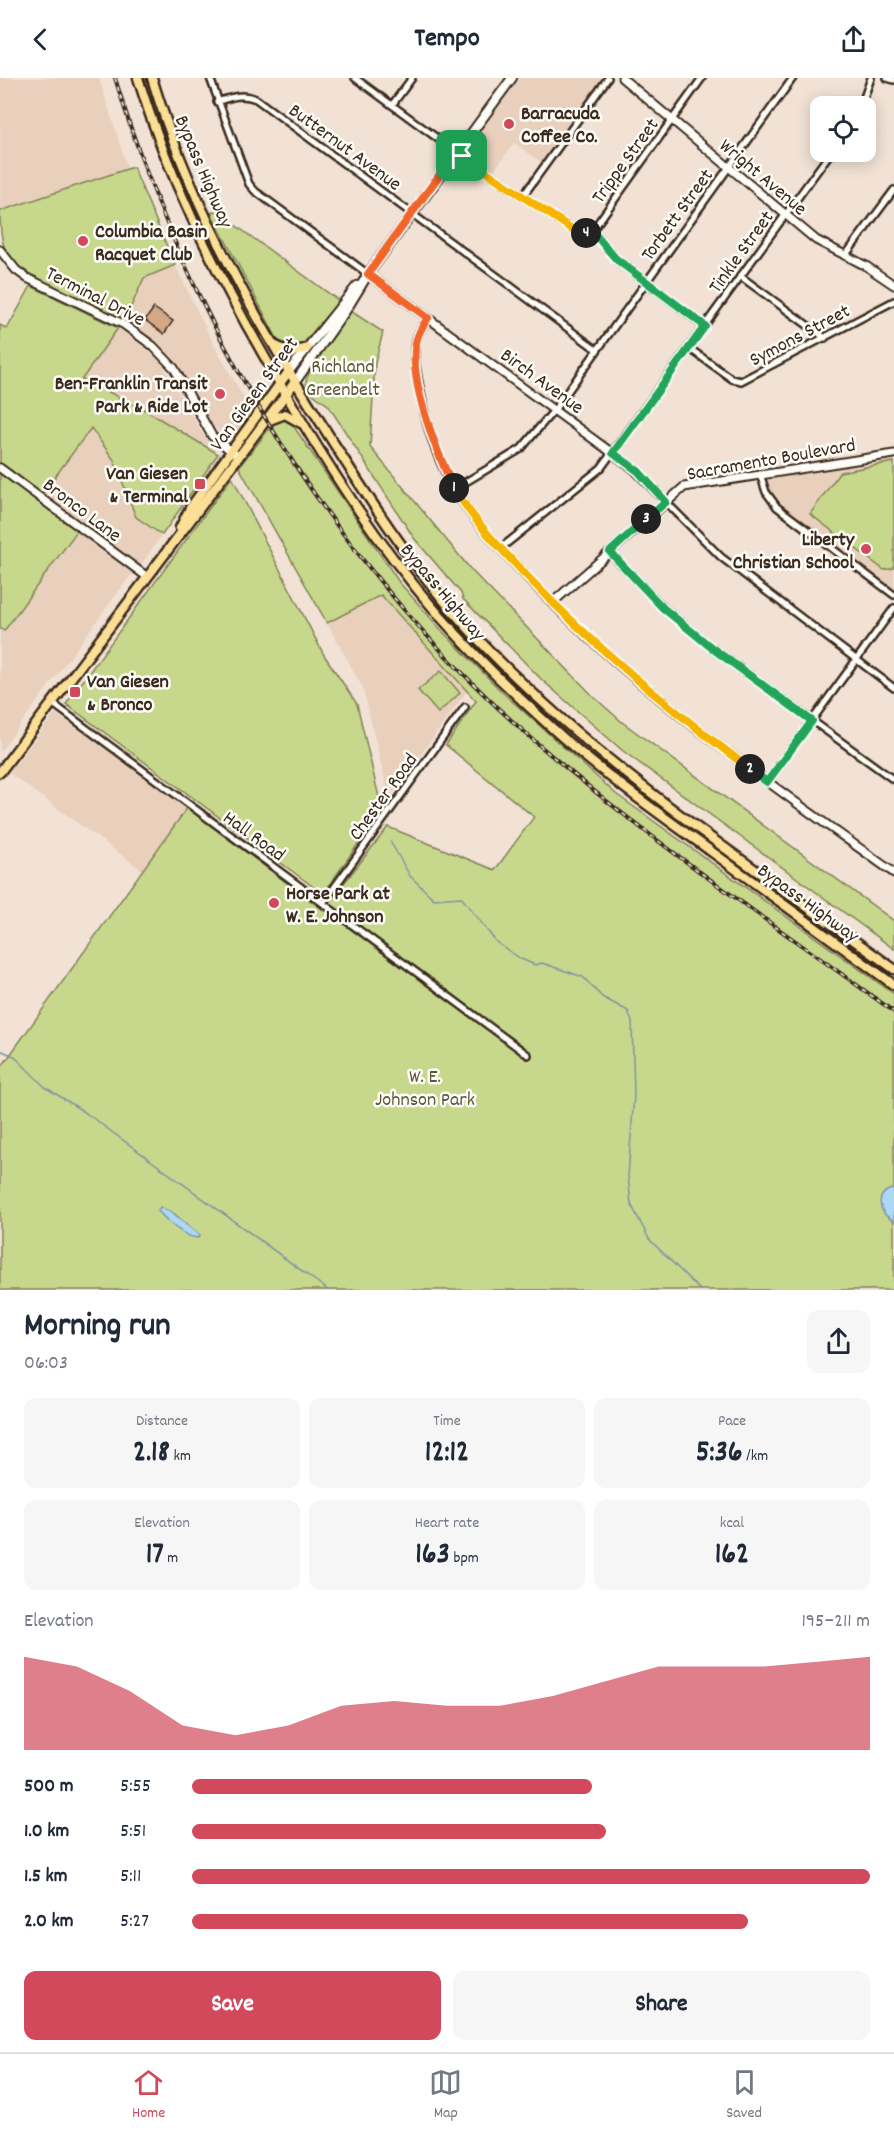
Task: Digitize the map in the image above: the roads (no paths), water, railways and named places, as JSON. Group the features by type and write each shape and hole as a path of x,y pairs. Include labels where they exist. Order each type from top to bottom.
{"main road":[{"name":"Bypass Highway","path":"138,78 160,146 192,221 237,308 279,383 355,504 416,587 464,642 559,734 622,786 894,985"},
{"name":"Bypass Highway","path":"152,78 167,127 194,191 273,344 363,490 405,551 454,612 513,674 569,726 636,781 894,969"},
{"name":"Van Giesen Street","path":"174,539 190,508 279,383 368,274 512,78"},
{"name":"Van Giesen Street","path":"0,772 174,539 197,514 267,421 346,310 368,274"},
{"path":"273,344 288,352 297,352 306,348"},
{"path":"267,421 285,414 305,426"}],"street":[{"name":"Birch Avenue","path":"210,78 245,177 255,191 638,471 721,557 894,688"},
{"path":"355,78 456,152 578,233 584,234 592,231 616,259 644,283 705,326"},
{"path":"392,105 412,78"},
{"path":"523,196 608,78"},
{"name":"Wright Avenue","path":"622,78 816,240 866,266 894,285"},
{"name":"Trippe Street","path":"592,231 702,78"},
{"name":"Torbett Street","path":"454,489 520,449 555,409 793,78"},
{"path":"865,96 871,78"},
{"path":"887,78 894,80"},
{"name":"Butternut Avenue","path":"217,102 235,95 256,99 596,349"},
{"name":"Tinkle Street","path":"501,548 601,468 823,162"},
{"path":"845,256 890,202 894,190"},
{"name":"Terminal Drive","path":"0,250 15,270 27,278 123,324 153,346 174,368 211,434 239,457"},
{"path":"740,276 825,338"},
{"name":"Symons Street","path":"689,348 732,379 741,381 894,302"},
{"path":"428,318 417,338 418,377 428,427 454,489 477,521 552,603 634,679 767,782 894,873"},
{"name":"Sacramento Boulevard","path":"552,603 684,487 760,473 894,454"},
{"name":"Bronco Lane","path":"0,468 146,576"},
{"path":"760,473 766,492 777,507 894,595"},
{"path":"610,552 663,608 712,648 894,780"},
{"path":"767,782 894,608"},
{"name":"Hall Road","path":"52,703 528,1055"},
{"name":"Chester Road","path":"323,903 465,708"}],"water":[{"path":"891,1189 894,1190 894,1221 885,1214 880,1205 882,1196"},
{"path":"160,1207 173,1213 200,1235 199,1238 177,1229 158,1211"}],"waterway":[{"path":"390,841 410,876 434,899 461,897 497,943 521,959 535,965 542,963 583,977 602,997 628,1011 632,1022 634,1095 628,1176 631,1204 649,1239 700,1290"},
{"path":"0,1050 14,1056 45,1087 86,1113 328,1290"}],"railway":[{"path":"115,78 144,166 179,252 220,336 265,418 316,496 371,570 432,641 497,707 544,749 691,866 894,1012"}],"place":[{"name":"Barracuda Coffee Co.","path":"509,124"},
{"name":"Columbia Basin Racquet Club","path":"83,241"},
{"name":"Ben-Franklin Transit Park & Ride Lot","path":"220,394"},
{"name":"Van Giesen & Terminal","path":"200,484"},
{"name":"Liberty Christian School","path":"866,549"},
{"name":"Van Giesen & Bronco","path":"75,692"},
{"name":"Horse Park at W. E. Johnson","path":"274,903"}],"park label":[{"name":"Richland Greenbelt","path":"343,376"},
{"name":"W. E. Johnson Park","path":"425,1086"}]}
